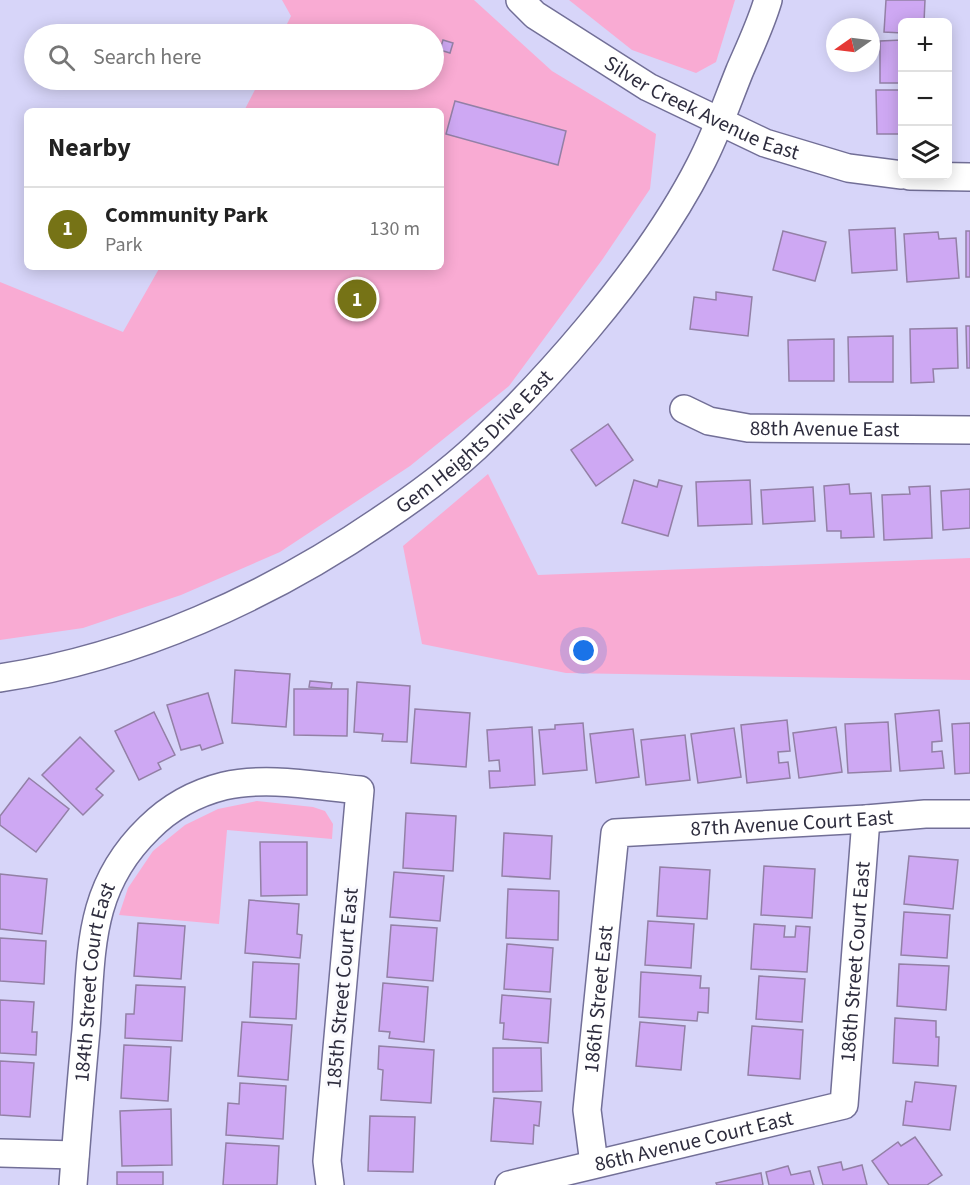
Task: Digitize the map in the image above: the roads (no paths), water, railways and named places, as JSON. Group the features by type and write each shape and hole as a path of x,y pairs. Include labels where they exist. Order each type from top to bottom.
{"street":[{"name":"Silver Creek Avenue East","path":"520,0 535,15 648,87 719,123 765,143 848,168 898,174"},
{"name":"Gem Heights Drive East","path":"0,678 107,653 190,624 265,590 324,556 418,495 474,449 540,383 613,298 660,233 700,166 768,0"},
{"path":"952,177 970,177"},
{"name":"88th Avenue East","path":"684,409 709,421 748,428 970,430"},
{"name":"184th Street Court East","path":"73,1185 94,929 106,887 124,855 174,807 201,793 223,786 252,782 360,790"},
{"name":"185th Street Court East","path":"330,1185 327,1161 360,790"},
{"name":"87th Avenue Court East","path":"615,833 926,814 970,814"},
{"name":"186th Street Court East","path":"844,1105 866,819"},
{"name":"186th Street East","path":"594,1164 587,1110 615,833"},
{"name":"86th Avenue Court East","path":"509,1185 844,1105"},
{"path":"0,1153 75,1155"}],"place":[{"name":"Community Park","path":"357,299"}]}
